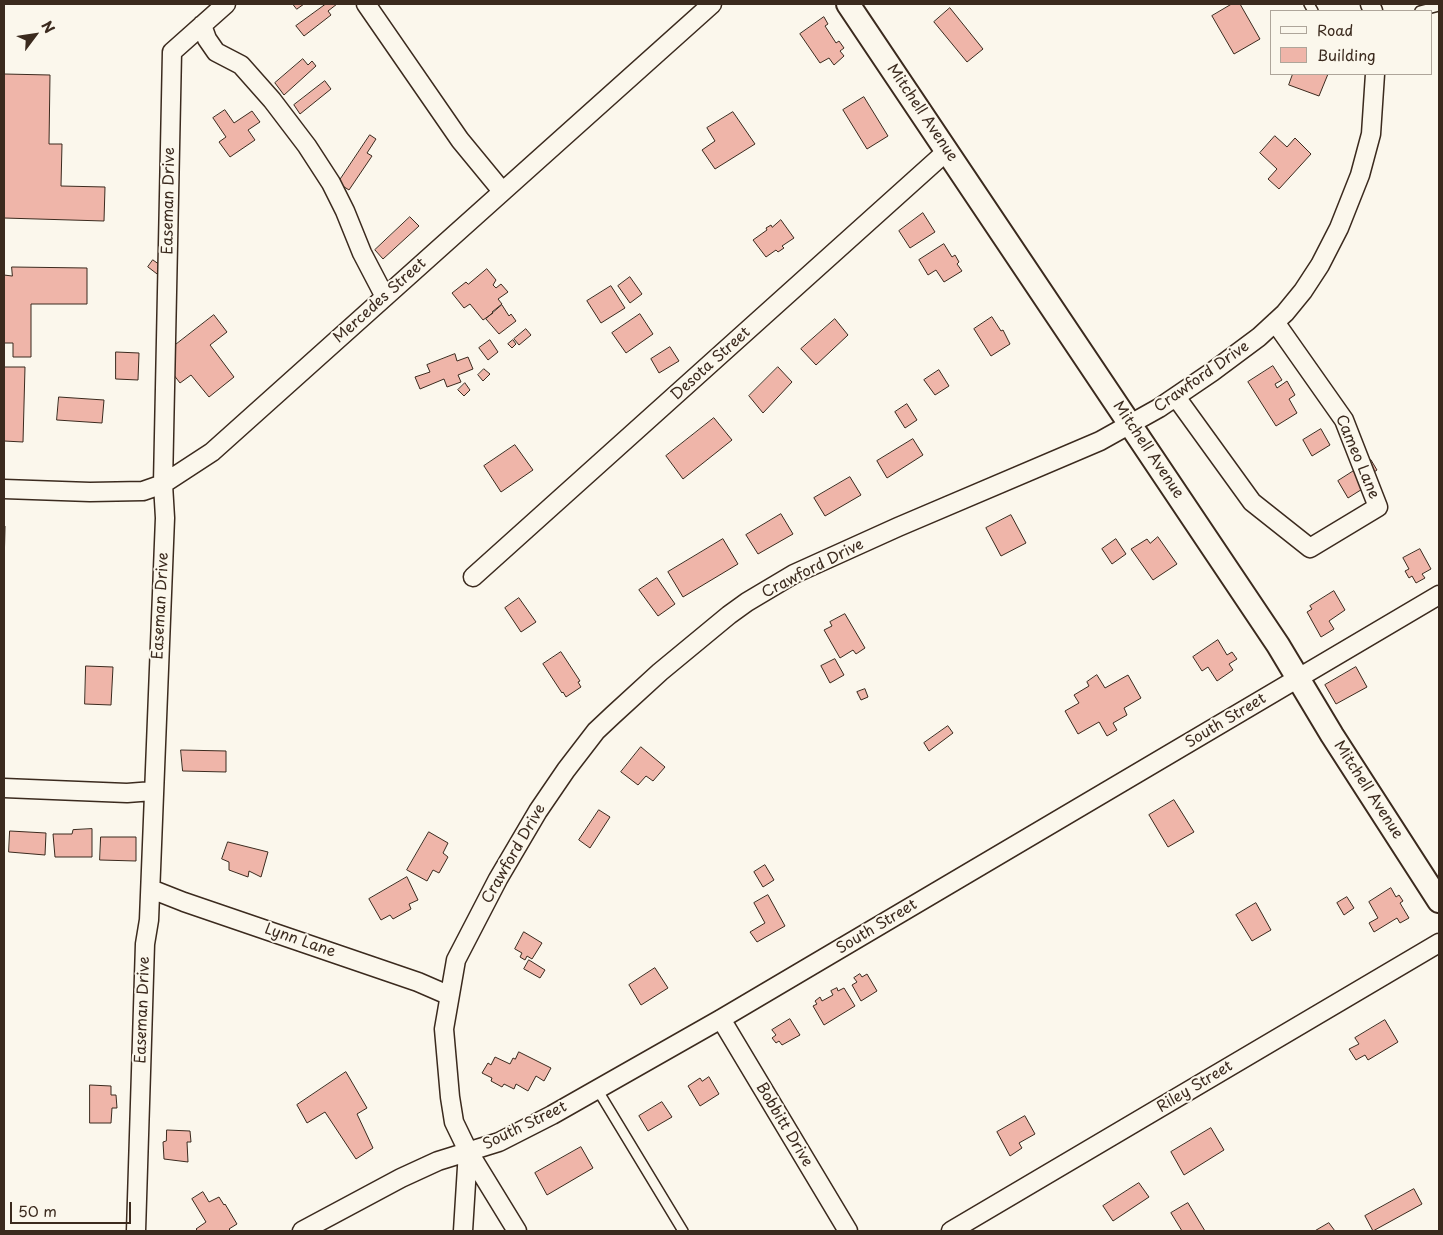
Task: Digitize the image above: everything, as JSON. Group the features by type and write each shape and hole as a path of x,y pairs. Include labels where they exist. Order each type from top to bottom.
{"street":[{"name":"Easeman Drive","path":"136,1231 145,944 151,889 153,791 165,518 164,484 172,52 226,4"},
{"path":"366,4 460,140 502,191"},
{"name":"Mercedes Street","path":"4,489 143,491 164,484 212,452 712,4"},
{"name":"Mitchell Avenue","path":"848,4 1131,424 1299,678 1332,735 1439,901"},
{"path":"202,25 207,39 216,52 241,65 272,100 307,146 342,204 362,253 385,297"},
{"name":"Crawford Drive","path":"517,1231 468,1151 454,1122 444,1029 448,995 456,960 498,880 538,811 566,770 596,731 660,672 729,615 794,574 898,527 1100,441 1176,396 1259,338 1303,291 1320,265 1339,228 1360,175 1371,134 1375,75"},
{"name":"Desota Street","path":"473,577 948,151"},
{"name":"Cameo Lane","path":"1176,396 1252,502 1310,548 1378,508 1344,420 1275,322"},
{"name":"South Street","path":"302,1231 401,1178 438,1161 499,1142 552,1115 721,1019 1439,595"},
{"path":"4,788 128,793 153,791"},
{"name":"Lynn Lane","path":"151,889 418,982 448,995"},
{"name":"Riley Street","path":"951,1231 1439,943"},
{"name":"Bobbitt Drive","path":"721,1019 848,1231"},
{"path":"462,1231 468,1151"}],"lane":[{"path":"1424,10 1439,6"},
{"path":"597,1089 683,1231"}],"building":[{"path":"293,4 304,4 297,9"},
{"path":"326,4 337,4 328,11 331,15 304,36 296,26"},
{"path":"1232,4 1240,4 1260,39 1234,54 1212,16"},
{"path":"950,8 983,49 967,62 934,22"},
{"path":"824,17 828,24 825,26 836,43 839,41 844,48 840,51 844,56 834,65 829,58 820,63 800,34"},
{"path":"303,59 308,65 312,61 316,66 284,95 275,83"},
{"path":"4,74 50,75 49,144 62,144 61,186 105,187 104,221 4,218"},
{"path":"1293,75 1328,75 1319,96 1289,85"},
{"path":"325,81 331,89 300,114 294,105"},
{"path":"864,97 888,136 867,149 843,110"},
{"path":"225,110 234,123 252,111 260,122 248,130 255,140 230,157 219,142 226,137 213,118"},
{"path":"733,112 755,144 715,169 702,150 715,141 707,128"},
{"path":"370,135 376,139 367,153 372,156 349,190 338,183"},
{"path":"1275,136 1287,147 1295,138 1311,154 1279,189 1268,179 1277,169 1260,153"},
{"path":"923,213 935,232 910,248 899,231"},
{"path":"410,217 419,226 383,259 375,250"},
{"path":"781,220 794,238 782,246 784,248 778,252 776,250 766,257 753,240 767,230 766,228 771,225 772,227"},
{"path":"944,244 952,257 955,255 959,262 957,264 962,271 944,282 936,270 928,275 919,260"},
{"path":"153,260 167,270 161,277 148,267"},
{"path":"12,267 87,268 87,304 31,304 31,357 13,357 13,343 4,343 4,275 12,276"},
{"path":"487,269 496,280 493,285 496,288 501,284 508,292 498,299 502,304 483,320 470,304 464,308 452,293 466,282 468,284"},
{"path":"630,277 642,294 630,303 618,286"},
{"path":"611,286 625,308 601,323 587,301"},
{"path":"502,305 509,316 511,314 516,321 499,334 486,319"},
{"path":"640,314 653,334 626,353 612,333"},
{"path":"214,315 227,332 210,345 234,377 209,397 191,375 180,383 160,357"},
{"path":"992,317 1001,331 1003,330 1010,344 991,356 974,329"},
{"path":"835,319 848,335 816,365 801,349"},
{"path":"526,329 531,335 519,345 514,339"},
{"path":"490,340 498,352 488,360 479,348"},
{"path":"513,340 516,344 512,348 508,344"},
{"path":"670,347 679,361 659,373 651,359"},
{"path":"116,352 139,353 138,380 116,379"},
{"path":"455,354 457,361 468,357 473,369 458,375 461,382 447,387 444,379 420,389 415,377 430,372 427,365"},
{"path":"1273,366 1282,380 1275,384 1277,388 1287,381 1295,395 1289,399 1297,413 1276,426 1248,382"},
{"path":"4,367 25,367 23,442 4,441"},
{"path":"778,367 792,382 763,413 749,396"},
{"path":"484,369 490,374 483,381 478,375"},
{"path":"939,370 949,386 935,395 924,380"},
{"path":"465,383 470,390 464,396 458,390"},
{"path":"59,397 104,400 102,423 57,420"},
{"path":"907,404 917,420 905,428 895,412"},
{"path":"714,418 732,440 683,479 666,456"},
{"path":"1321,429 1330,445 1312,456 1303,440"},
{"path":"913,439 923,455 887,478 877,461"},
{"path":"515,445 533,470 501,492 484,466"},
{"path":"1371,460 1377,470 1371,474 1375,481 1348,498 1338,481"},
{"path":"850,477 861,495 825,516 814,498"},
{"path":"781,514 793,534 758,554 746,535"},
{"path":"1011,515 1026,543 1001,556 986,528"},
{"path":"4,526 5,526 4,569"},
{"path":"1158,537 1177,564 1153,580 1131,549 1147,539 1150,543"},
{"path":"723,539 738,564 683,597 668,572"},
{"path":"1116,539 1126,554 1112,564 1102,549"},
{"path":"1420,549 1431,569 1422,574 1425,578 1416,583 1412,576 1409,578 1405,571 1409,569 1403,558"},
{"path":"657,578 675,604 658,616 639,590"},
{"path":"1334,591 1345,610 1329,621 1334,629 1321,637 1307,612 1312,609 1310,606"},
{"path":"519,598 536,622 521,632 505,608"},
{"path":"845,614 865,648 856,654 853,650 840,658 824,630 832,626 830,622"},
{"path":"1218,640 1227,655 1232,652 1237,659 1229,664 1233,670 1217,681 1208,667 1202,671 1193,657"},
{"path":"561,652 580,681 578,682 581,687 566,697 543,664"},
{"path":"835,659 844,675 830,683 821,666"},
{"path":"86,666 113,667 111,705 85,704"},
{"path":"1356,667 1367,687 1336,704 1325,685"},
{"path":"1097,675 1105,688 1128,675 1141,698 1124,708 1127,715 1113,723 1117,730 1107,736 1099,722 1078,734 1065,711 1079,703 1074,695 1089,686 1087,682"},
{"path":"865,689 868,697 861,700 857,692"},
{"path":"948,726 953,733 929,751 924,743"},
{"path":"641,747 665,767 653,781 646,776 638,785 621,772"},
{"path":"181,750 226,751 226,772 183,771"},
{"path":"1174,800 1194,832 1168,847 1149,815"},
{"path":"599,810 610,817 590,848 579,840"},
{"path":"92,829 92,857 55,857 53,834 72,834 73,830"},
{"path":"10,831 46,833 45,855 9,852"},
{"path":"429,832 448,843 443,853 448,857 439,873 433,870 427,881 407,870"},
{"path":"101,837 136,837 136,861 100,860"},
{"path":"228,842 268,852 261,877 249,871 248,877 229,870 229,862 222,859"},
{"path":"765,865 774,880 763,887 754,872"},
{"path":"407,877 418,900 409,904 411,909 393,919 390,915 381,920 369,899"},
{"path":"1391,888 1396,897 1399,895 1403,901 1400,903 1409,918 1400,923 1397,918 1374,932 1369,923 1378,918 1369,902"},
{"path":"768,895 785,926 757,942 750,932 765,923 754,903"},
{"path":"1347,897 1354,908 1344,915 1337,903"},
{"path":"1256,903 1271,930 1252,941 1236,915"},
{"path":"524,932 542,943 532,959 527,956 525,960 520,957 522,953 515,949"},
{"path":"529,960 545,970 540,978 524,969"},
{"path":"655,968 668,988 641,1005 629,985"},
{"path":"860,974 862,977 867,974 877,991 861,1001 852,985 857,982 854,978"},
{"path":"837,988 838,991 844,988 855,1006 824,1025 813,1006 817,1004 815,1001 820,997 822,1001 833,995 831,991"},
{"path":"790,1019 800,1035 782,1045 779,1041 776,1043 772,1038 776,1035 772,1030"},
{"path":"1385,1020 1398,1042 1368,1060 1365,1055 1356,1060 1349,1049 1359,1044 1355,1038"},
{"path":"519,1052 551,1068 544,1081 536,1076 528,1091 516,1084 514,1089 504,1084 502,1087 491,1081 492,1078 482,1073 488,1063 491,1065 495,1057 510,1064"},
{"path":"346,1072 367,1108 357,1114 373,1148 356,1159 325,1112 307,1123 297,1105"},
{"path":"709,1077 719,1094 700,1106 688,1086 700,1078 702,1081"},
{"path":"90,1085 111,1086 111,1095 116,1095 117,1108 112,1108 111,1123 90,1123"},
{"path":"662,1102 672,1117 648,1131 639,1116"},
{"path":"1025,1116 1035,1134 1019,1143 1022,1148 1010,1156 997,1132"},
{"path":"1211,1128 1224,1150 1184,1175 1171,1152"},
{"path":"167,1130 190,1131 191,1142 187,1142 188,1162 164,1159 163,1142 166,1141"},
{"path":"581,1147 593,1168 547,1195 535,1173"},
{"path":"1139,1183 1149,1197 1113,1221 1103,1206"},
{"path":"1414,1189 1422,1204 1373,1231 1365,1216"},
{"path":"203,1192 209,1202 219,1197 225,1204 237,1224 229,1229 231,1231 198,1231 196,1229 206,1222 192,1199"},
{"path":"1188,1203 1205,1231 1182,1231 1171,1213"},
{"path":"1329,1223 1335,1231 1315,1231"}]}
